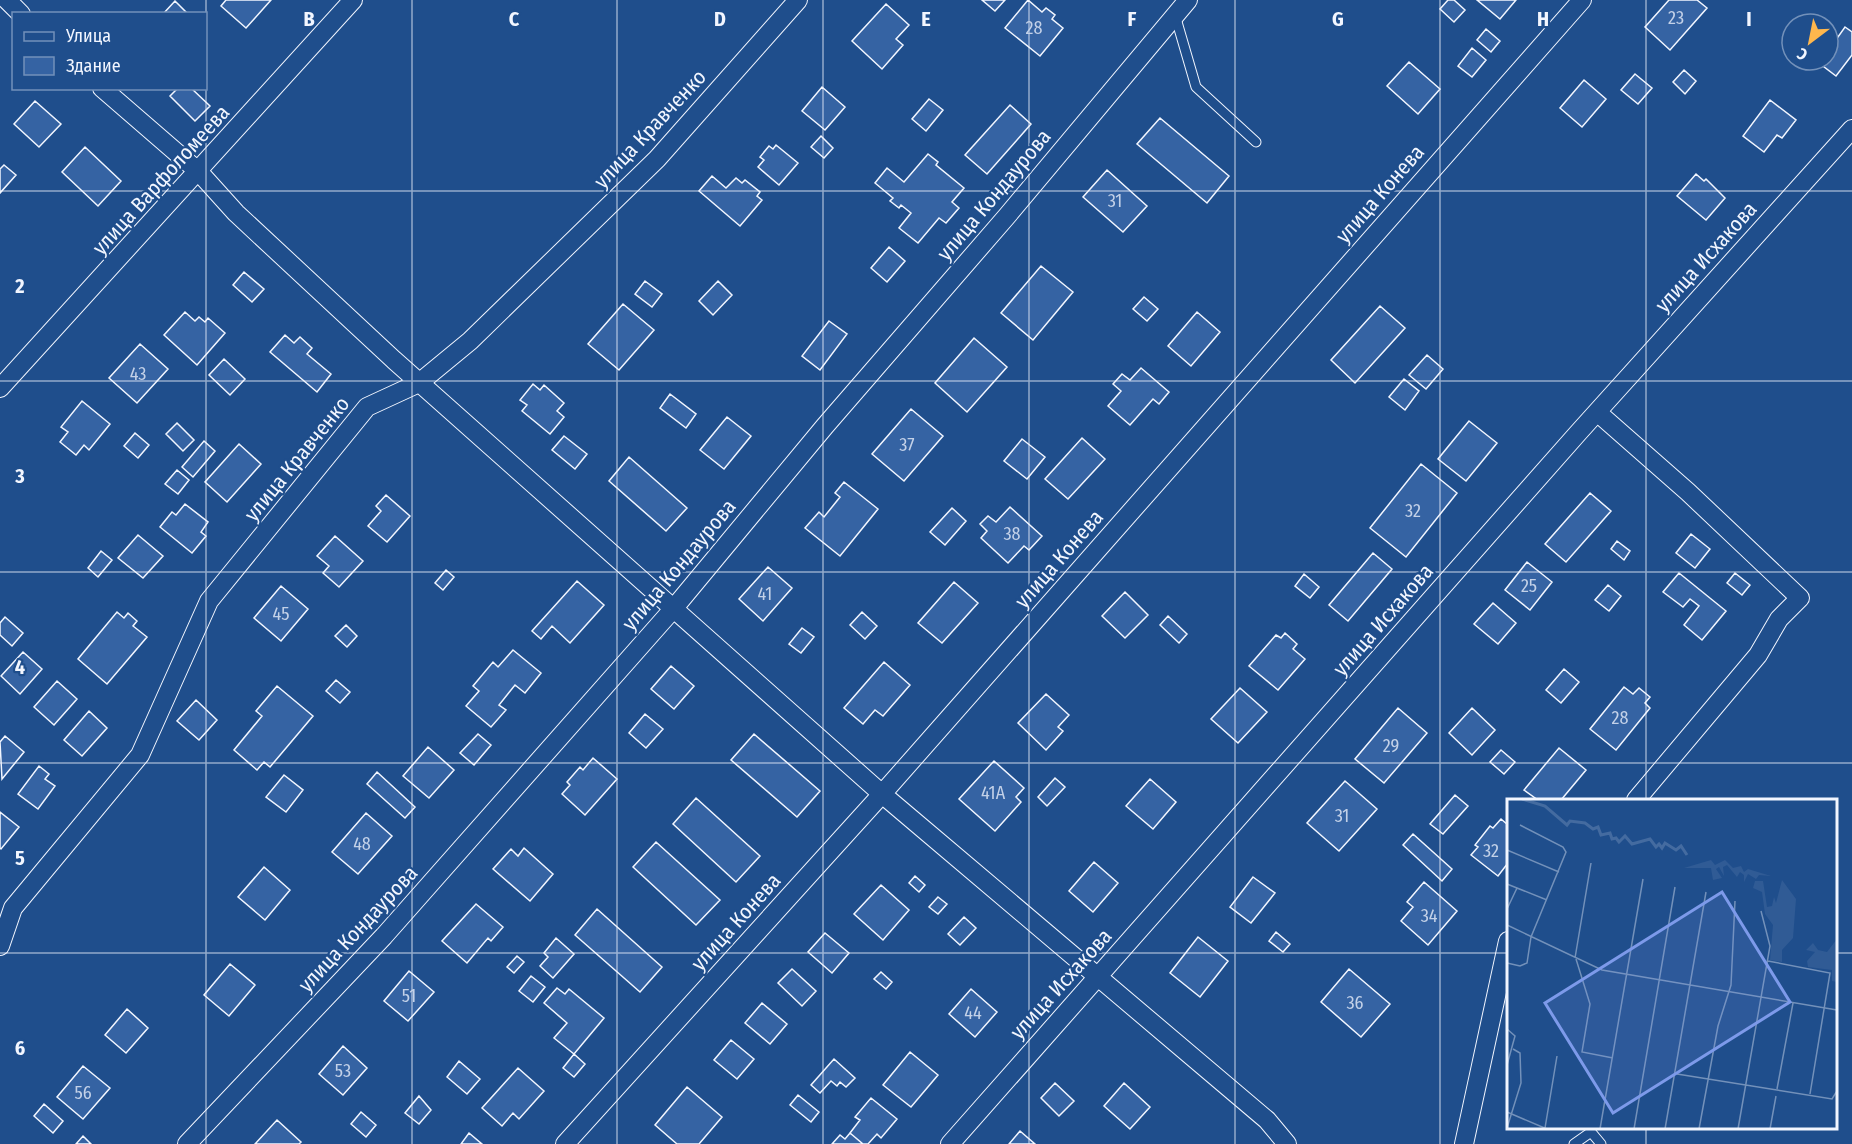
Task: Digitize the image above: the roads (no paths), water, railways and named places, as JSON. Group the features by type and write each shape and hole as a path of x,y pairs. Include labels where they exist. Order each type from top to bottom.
{"street":[{"path":"7,0 19,12"},
{"name":"улица Варфоломеева","path":"0,388 199,172 353,0"},
{"name":"улица Кравченко","path":"0,946 13,908 140,755 209,601 368,407 419,383 470,341 657,159 798,0"},
{"name":"улица Кондаурова","path":"187,1144 384,936 674,608 825,426 1007,216 1188,0"},
{"name":"улица Конева","path":"566,1144 882,794 1582,0"},
{"path":"104,90 199,172 236,213 419,383 882,794 1097,978 1268,1120 1287,1144"},
{"name":"улица Исхакова","path":"950,1144 1597,412 1852,129"},
{"path":"1597,412 1688,492 1800,598 1779,619 1758,655 1638,799"},
{"path":"1464,1144 1507,949"}],"lane":[{"path":"1175,15 1196,87 1256,142"},
{"path":"1574,1144 1591,1132 1601,1144"}]}
